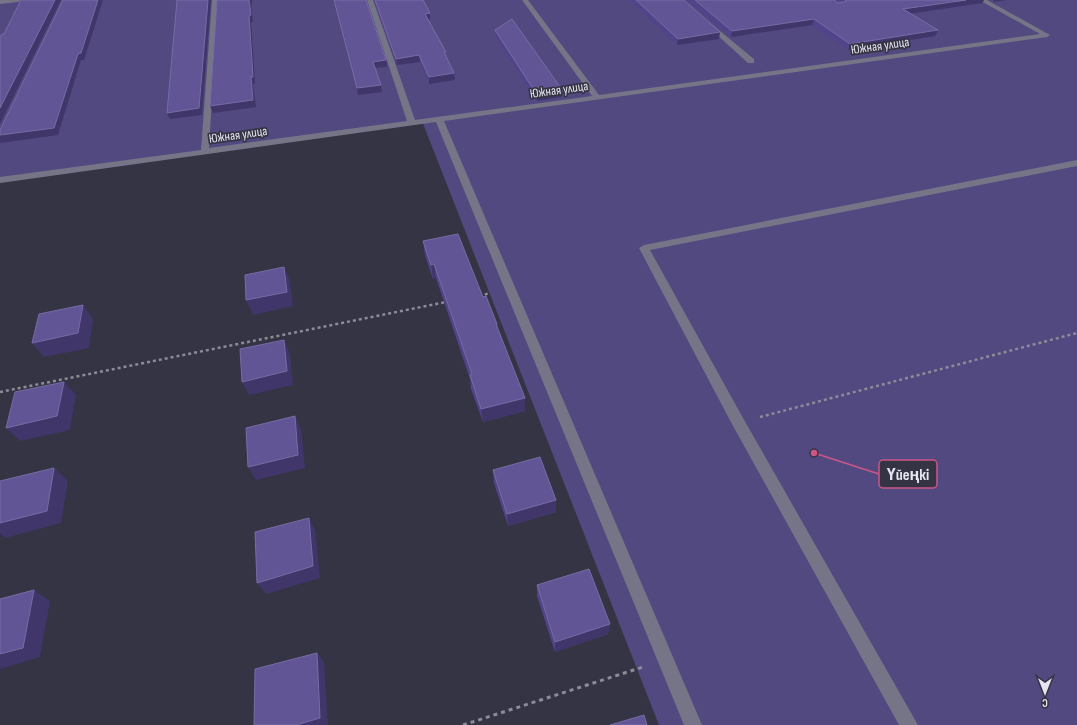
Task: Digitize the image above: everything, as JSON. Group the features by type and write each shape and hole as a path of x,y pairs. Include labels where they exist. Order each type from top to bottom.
{"lane":[{"path":"0,2 18,0"},
{"path":"205,151 214,0"},
{"path":"370,0 412,123"},
{"path":"525,0 597,97"},
{"name":"Южная улица","path":"0,180 1047,35 982,0"},
{"path":"704,20 751,61"},
{"path":"439,119 693,725"},
{"path":"909,725 738,422 644,248 1077,163"}],"path":[{"path":"472,297 511,289"},
{"path":"0,392 449,302"},
{"path":"738,422 1077,333"},
{"path":"463,725 666,660"}],"shaded area":[{"path":"0,0 1077,0 1077,725 659,725 422,121 0,180"}],"building":[{"path":"21,0 55,0 0,108 0,37 4,34"},
{"path":"63,0 98,0 81,53 78,54 54,128 0,135 0,130"},
{"path":"177,0 208,0 199,108 167,113"},
{"path":"217,0 249,0 251,15 249,16 253,100 210,106"},
{"path":"334,0 366,0 386,60 373,62 381,85 357,88"},
{"path":"375,0 423,0 430,13 425,14 446,52 444,52 454,73 429,77 419,55 396,59"},
{"path":"636,0 684,0 720,32 678,39"},
{"path":"695,0 834,0 838,3 844,2 846,1 845,0 966,0 903,9 938,30 850,44 814,19 732,31"},
{"path":"512,19 563,91 537,95 495,30"},
{"path":"458,234 483,297 486,296 525,398 481,409 470,375 472,374 434,264 431,265 423,241"},
{"path":"284,267 287,292 246,300 245,275"},
{"path":"83,305 78,333 32,343 39,314"},
{"path":"284,340 287,371 242,382 240,349"},
{"path":"64,382 57,416 6,428 15,392"},
{"path":"295,416 298,455 248,467 246,428"},
{"path":"540,457 556,500 507,514 493,470"},
{"path":"54,468 47,511 0,523 0,481"},
{"path":"309,518 313,566 257,583 255,532"},
{"path":"589,569 610,624 555,642 537,585"},
{"path":"34,590 23,648 0,654 0,599"},
{"path":"317,653 320,718 296,725 254,725 255,669"},
{"path":"644,715 647,725 610,725"}],"place":[{"name":"Үйеңкі","path":"814,453"}]}
